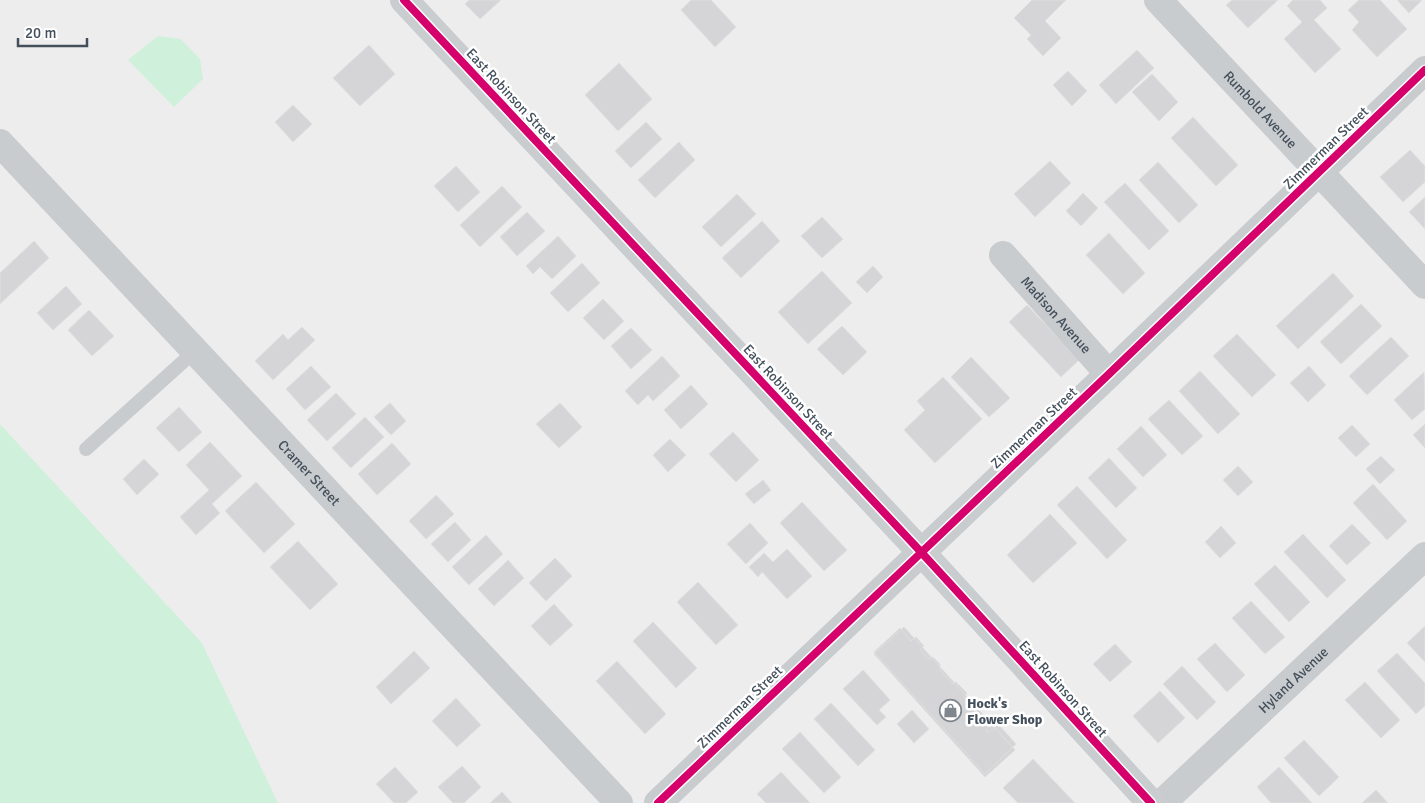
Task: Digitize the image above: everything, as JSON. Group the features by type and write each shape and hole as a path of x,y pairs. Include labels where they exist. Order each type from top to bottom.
{"street":[{"name":"East Robinson Street","path":"404,0 921,552 1151,803"},
{"name":"Rumbold Avenue","path":"1158,0 1425,285"},
{"name":"Zimmerman Street","path":"658,803 1425,70"},
{"name":"Cramer Street","path":"0,144 619,803"},
{"name":"Madison Avenue","path":"1003,255 1109,374"},
{"name":"Hyland Avenue","path":"1162,803 1425,556"}],"lane":[{"path":"86,449 195,351"}],"green space":[{"path":"158,36 181,39 200,59 203,79 174,107 128,60"},
{"path":"0,424 202,643 278,803 0,803"}],"building":[{"path":"469,0 501,0 480,19 465,4"},
{"path":"691,0 711,0 736,27 715,47 681,10"},
{"path":"1032,0 1066,0 1045,21 1061,38 1043,56 1027,39 1031,35 1014,18"},
{"path":"1232,0 1278,0 1248,28 1226,5"},
{"path":"1293,0 1320,0 1327,8 1314,20 1341,49 1315,73 1284,39 1302,22 1287,6"},
{"path":"1359,0 1380,0 1407,29 1377,57 1352,30 1359,22 1348,10"},
{"path":"1397,0 1422,0 1409,13"},
{"path":"369,45 395,74 360,106 333,78"},
{"path":"1137,50 1154,68 1116,104 1099,85"},
{"path":"619,63 652,99 618,131 585,95"},
{"path":"1068,71 1087,91 1072,106 1053,85"},
{"path":"1152,74 1178,102 1159,121 1132,92"},
{"path":"293,105 312,124 293,142 275,122"},
{"path":"1193,117 1238,165 1216,186 1171,138"},
{"path":"646,122 662,139 631,168 615,151"},
{"path":"679,142 695,160 655,198 638,180"},
{"path":"1410,150 1425,166 1425,182 1403,202 1380,177"},
{"path":"1050,161 1071,183 1035,217 1014,194"},
{"path":"1158,162 1198,205 1179,223 1139,180"},
{"path":"456,166 480,192 458,212 434,186"},
{"path":"1125,183 1169,231 1149,250 1104,202"},
{"path":"502,186 522,207 480,247 460,225"},
{"path":"1083,193 1098,208 1081,226 1066,211"},
{"path":"737,194 756,214 721,247 702,227"},
{"path":"1425,197 1425,229 1409,212"},
{"path":"527,212 545,231 517,256 500,237"},
{"path":"822,217 843,239 822,258 801,236"},
{"path":"762,221 780,241 741,278 722,258"},
{"path":"1109,233 1145,273 1123,294 1086,255"},
{"path":"558,236 576,256 552,279 540,267 533,274 526,266"},
{"path":"34,241 49,258 0,304 0,273"},
{"path":"582,263 600,283 568,312 550,293"},
{"path":"873,266 883,277 867,293 856,282"},
{"path":"822,271 852,303 808,344 778,312"},
{"path":"1333,273 1354,296 1298,349 1276,326"},
{"path":"66,286 82,304 53,330 37,313"},
{"path":"603,299 624,321 604,340 583,318"},
{"path":"1361,304 1382,326 1341,364 1320,342"},
{"path":"1027,305 1079,360 1061,377 1009,322"},
{"path":"89,310 114,336 92,356 68,330"},
{"path":"842,326 867,352 843,375 817,349"},
{"path":"302,327 315,340 273,380 255,361 283,334 288,340"},
{"path":"631,328 652,350 631,369 611,346"},
{"path":"1237,334 1276,375 1252,397 1213,356"},
{"path":"1391,337 1409,356 1367,395 1349,376"},
{"path":"662,356 680,376 653,401 648,395 638,405 625,391"},
{"path":"971,357 1010,398 989,417 951,377"},
{"path":"311,366 331,387 305,410 286,389"},
{"path":"1309,366 1326,385 1308,402 1290,383"},
{"path":"1200,371 1240,414 1218,434 1179,391"},
{"path":"1424,372 1425,409 1412,420 1394,400"},
{"path":"943,377 982,419 935,463 904,430 925,410 917,401"},
{"path":"691,385 708,404 681,429 664,410"},
{"path":"336,393 356,414 327,441 307,420"},
{"path":"1169,400 1203,436 1182,455 1148,419"},
{"path":"390,403 406,421 391,435 374,417"},
{"path":"560,403 582,427 559,448 536,424"},
{"path":"179,407 202,432 179,452 156,428"},
{"path":"365,417 384,437 351,468 332,448"},
{"path":"1425,424 1425,448 1413,435"},
{"path":"1352,425 1370,444 1356,457 1338,438"},
{"path":"1141,426 1167,455 1143,477 1117,449"},
{"path":"733,432 759,460 736,482 709,454"},
{"path":"670,439 686,455 668,472 653,455"},
{"path":"210,442 242,476 212,504 220,513 196,535 180,517 209,490 186,465"},
{"path":"392,443 411,464 377,495 358,474"},
{"path":"1381,456 1395,470 1380,484 1366,469"},
{"path":"1109,458 1137,488 1116,508 1088,478"},
{"path":"144,459 159,474 137,495 123,479"},
{"path":"1238,466 1253,482 1238,496 1223,480"},
{"path":"763,480 771,490 754,504 745,494"},
{"path":"256,482 295,524 264,553 225,511"},
{"path":"1373,484 1407,521 1387,540 1353,503"},
{"path":"1077,486 1127,540 1107,559 1057,505"},
{"path":"436,495 454,514 426,539 409,521"},
{"path":"802,502 847,550 824,571 780,523"},
{"path":"1050,514 1077,543 1033,583 1007,555"},
{"path":"455,522 471,540 448,562 431,544"},
{"path":"750,523 768,543 746,564 727,544"},
{"path":"1352,524 1371,543 1347,565 1329,546"},
{"path":"1221,526 1236,543 1220,558 1205,542"},
{"path":"1303,534 1346,580 1327,598 1284,552"},
{"path":"486,535 503,554 469,585 452,567"},
{"path":"298,541 338,584 310,610 270,567"},
{"path":"787,549 812,576 787,599 762,572 758,577 749,567 764,553 773,562"},
{"path":"555,558 572,576 546,601 529,583"},
{"path":"508,560 524,578 494,606 478,589"},
{"path":"1275,565 1310,602 1289,622 1254,584"},
{"path":"698,582 738,625 716,645 677,602"},
{"path":"1251,601 1285,637 1265,654 1232,618"},
{"path":"554,604 573,625 550,646 531,626"},
{"path":"653,622 697,668 676,688 633,641"},
{"path":"1425,626 1425,662 1407,643"},
{"name":"Hock's Flower Shop","path":"904,627 1015,750 985,777 874,654"},
{"name":"Hock's Flower Shop","path":"900,628 911,641 916,637 924,646 920,650 928,659 933,657 940,664 940,670 953,684 956,682 967,693 964,697 990,726 986,731 988,733 998,724 1016,744 985,774 874,652"},
{"path":"1215,643 1245,675 1227,692 1197,659"},
{"path":"1115,644 1132,662 1110,682 1093,664"},
{"path":"414,651 430,668 391,704 376,687"},
{"path":"1397,653 1425,683 1425,706 1416,714 1377,671"},
{"path":"617,661 666,714 645,734 596,681"},
{"path":"1182,666 1216,702 1197,720 1163,684"},
{"path":"863,670 890,700 879,710 886,717 877,725 843,689"},
{"path":"1365,682 1400,720 1381,738 1345,700"},
{"path":"1160,691 1185,718 1158,743 1133,716"},
{"path":"456,698 481,725 457,747 432,721"},
{"path":"831,703 875,750 858,766 814,719"},
{"path":"912,710 929,729 914,743 897,724"},
{"path":"800,732 841,777 824,793 782,749"},
{"path":"1304,740 1339,777 1319,796 1284,758"},
{"path":"1033,759 1075,803 1018,803 1003,788"},
{"path":"462,766 481,787 464,803 453,803 438,787"},
{"path":"395,767 418,792 406,803 394,803 376,784"},
{"path":"1279,767 1312,803 1271,803 1257,787"},
{"path":"781,772 810,803 766,803 757,794"},
{"path":"1376,790 1388,803 1362,803"},
{"path":"502,792 512,803 490,803"}],"cycle path":[{"path":"404,0 921,552 1151,803"},
{"path":"658,803 1425,70"}],"place":[{"name":"Hock's Flower Shop","path":"951,711"}]}
